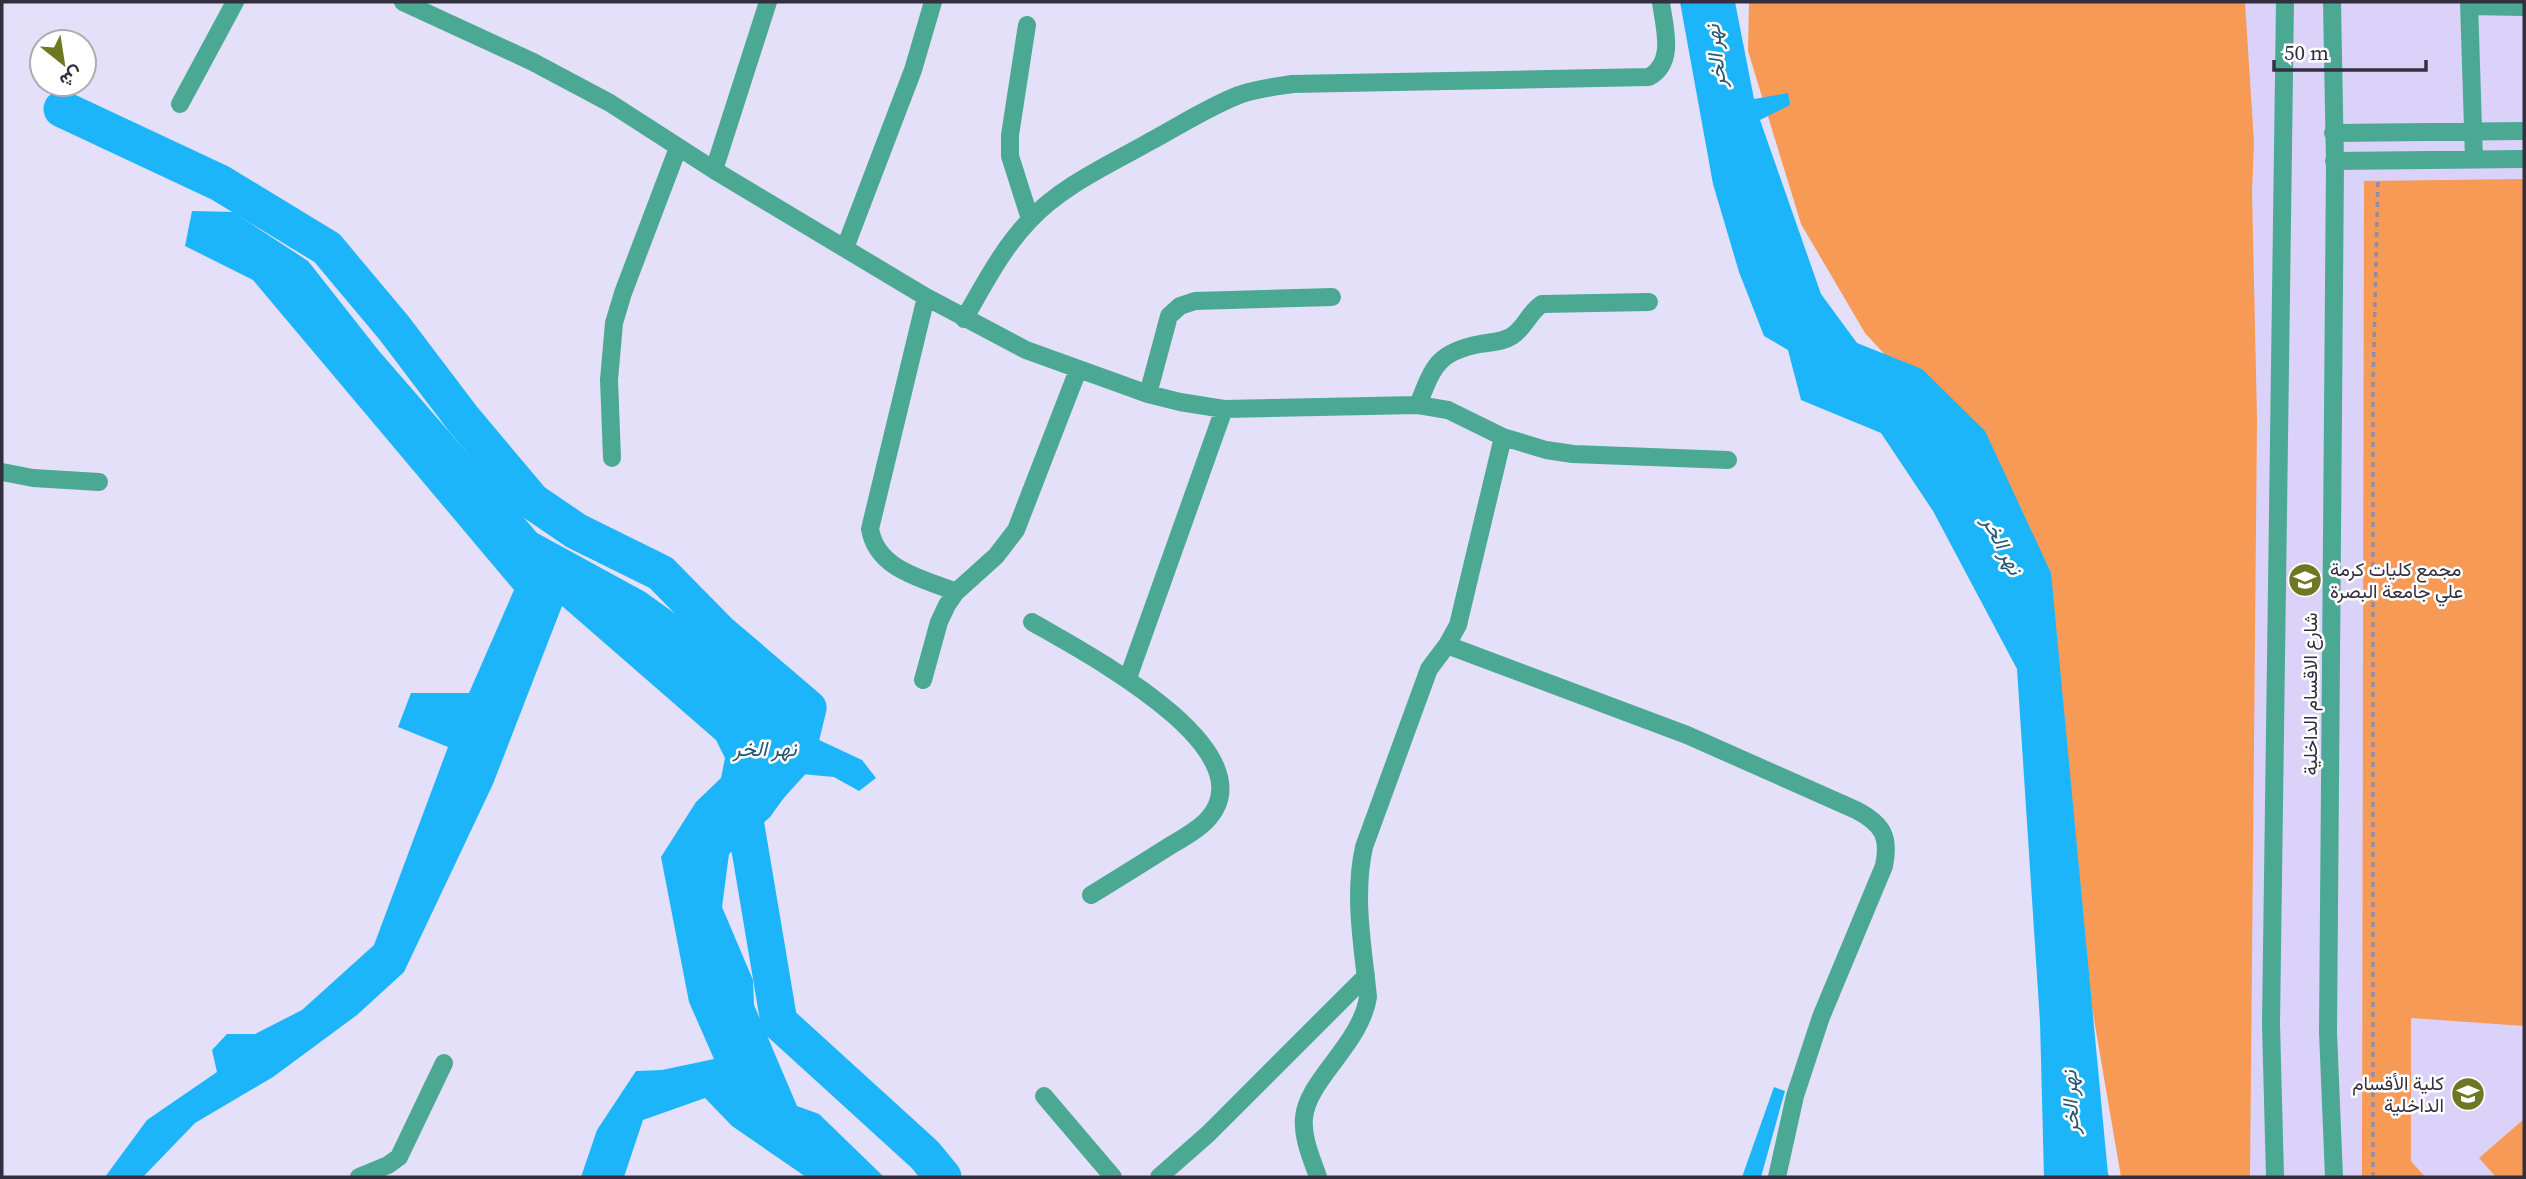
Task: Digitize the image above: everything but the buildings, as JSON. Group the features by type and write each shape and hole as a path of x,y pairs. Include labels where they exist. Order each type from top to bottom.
{"street":[{"path":"180,104 235,2"},
{"path":"403,2 533,62 610,103 713,170 964,319 1026,350 1077,370 1148,394 1224,409 1418,405 1448,410 1503,437 1546,450 1573,454 1728,460"},
{"path":"713,170 768,2"},
{"path":"845,248 913,70 933,2"},
{"path":"964,319 1010,242 1030,219 1059,195 1219,103 1243,93 1292,84 1649,77 1657,72 1666,57 1661,2"},
{"name":"شارع الاقسام الداخلية","path":"2275,1177 2271,1024 2285,2"},
{"name":"شارع الاقسام الداخلية","path":"2332,2 2334,161 2328,1032 2334,1177"},
{"path":"2474,159 2469,4 2524,7"},
{"path":"1027,25 1010,135 1010,156 1030,219"},
{"path":"2333,133 2524,131"},
{"path":"612,458 608,380 614,323 678,148"},
{"path":"2334,161 2524,159"},
{"path":"926,297 870,529 872,543 894,566 956,592"},
{"path":"1148,394 1166,322 1180,306 1195,301 1332,297"},
{"path":"1418,405 1430,374 1442,358 1462,347 1508,338 1523,327 1535,309 1542,304 1649,302"},
{"path":"923,680 939,622 956,592 996,556 1016,530 1077,370"},
{"path":"1128,678 1224,409"},
{"path":"1318,1177 1306,1139 1304,1118 1309,1101 1366,1013 1368,998 1358,895 1359,869 1364,847 1429,669 1447,645 1463,610 1503,437"},
{"path":"2,472 33,478 99,482"},
{"path":"1032,622 1128,678 1170,710 1197,737 1219,778 1220,799 1208,819 1189,834 1091,895"},
{"path":"1447,645 1687,735 1856,810 1872,818 1883,832 1887,849 1884,866 1821,1017 1795,1096 1777,1177"},
{"path":"1159,1177 1208,1134 1366,976"},
{"path":"359,1177 388,1165 399,1157 444,1063"},
{"path":"1044,1096 1113,1177"}],"path":[{"path":"2373,1177 2373,387 2378,161"}],"shaded area":[{"path":"1749,2 2245,2 2254,143 2252,192 2257,419 2250,1177 2121,1177 2002,482 1865,333 1801,224 1748,51"},
{"name":"مجمع كليات كرمة علي جامعة البصرة","path":"1790,2 2524,2 2524,1177 2124,1177 2112,924"},
{"path":"2524,179 2524,1026 2411,1018 2411,1161 2425,1177 2362,1177 2364,181"},
{"path":"2524,1119 2524,1177 2496,1177 2479,1158"}],"water":[{"name":"نهر الخر","path":"1680,2 1735,2 1754,99 1788,93 1790,105 1760,120 1821,294 1857,343 1922,369 1985,431 2051,573 2110,1177 2044,1177 2040,1022 2017,669 1933,511 1881,433 1801,400 1788,350 1764,336 1739,272 1713,184"},
{"name":"نهر الخر","path":"192,211 233,212 308,261 379,351 537,533 645,592 698,630 817,739 862,760 876,778 859,791 834,777 801,774 770,817 729,854 722,907 753,980 754,1005 797,1106 819,1114 884,1177 806,1177 732,1126 705,1098 643,1120 624,1177 581,1177 597,1130 636,1071 662,1070 714,1059 689,1002 661,857 696,802 721,778 725,758 716,740 562,606 493,784 404,972 357,1015 273,1077 195,1123 143,1177 105,1177 147,1120 217,1072 212,1050 227,1034 255,1034 302,1010 374,945 448,747 398,727 411,693 469,693 514,590 253,280 185,246"},
{"path":"1774,1087 1785,1091 1761,1177 1742,1177"}],"waterway":[{"path":"62,109 220,183 327,248 532,501 576,531 661,573 719,632 808,708 796,757 744,814 779,1022 925,1155 943,1177"}],"place":[{"name":"مجمع كليات كرمة علي جامعة البصرة","path":"2305,580"},
{"name":"كلية الأقسام الداخلية","path":"2468,1094"}]}
